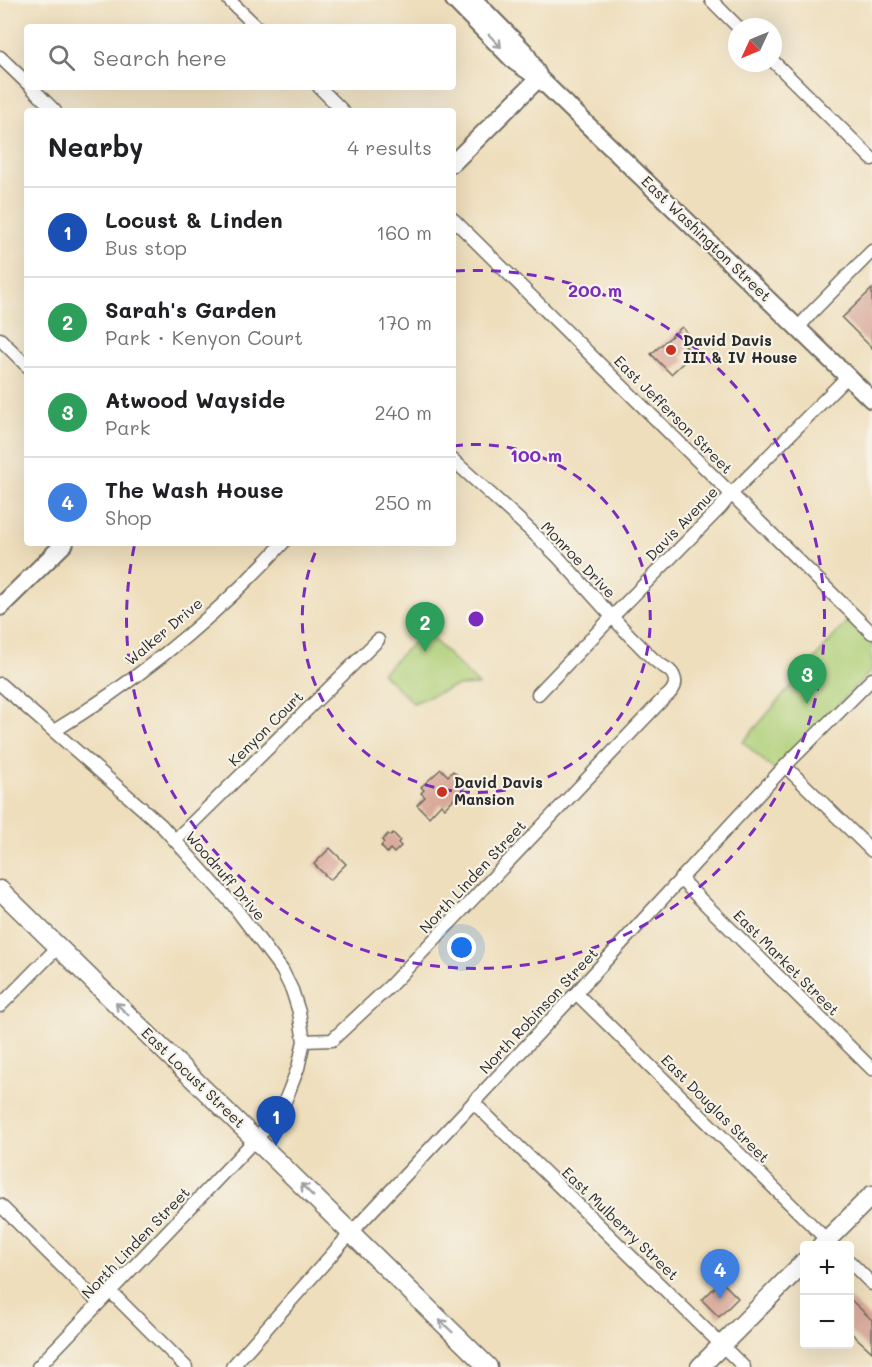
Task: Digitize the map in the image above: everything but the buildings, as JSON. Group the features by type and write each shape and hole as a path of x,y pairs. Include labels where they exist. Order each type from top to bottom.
{"main road":[{"name":"East Washington Street","path":"454,0 515,62 539,78 872,400"},
{"name":"East Washington Street","path":"474,0 525,52 539,78"},
{"path":"456,160 539,78"},
{"path":"0,607 62,546"},
{"name":"East Locust Street","path":"0,890 488,1367"},
{"path":"829,1241 872,1195"},
{"path":"699,1367 800,1266"}],"street":[{"path":"229,0 254,24"},
{"path":"711,0 729,18"},
{"path":"0,57 24,80"},
{"path":"782,70 872,159"},
{"path":"34,90 52,108"},
{"path":"322,90 340,108"},
{"name":"East Jefferson Street","path":"456,222 872,633"},
{"path":"799,327 872,251"},
{"path":"0,339 24,363"},
{"name":"Davis Avenue","path":"538,694 848,376"},
{"name":"Monroe Drive","path":"456,463 557,557 658,663 671,671 675,678 674,684"},
{"name":"Walker Drive","path":"54,731 111,694 174,648 280,546"},
{"name":"Kenyon Court","path":"175,840 378,640"},
{"name":"North Robinson Street","path":"232,1367 351,1233 785,766 872,679"},
{"name":"Woodruff Drive","path":"0,684 136,802 175,840 233,905 282,970 299,1012 304,1041 298,1068 283,1106 256,1140"},
{"name":"North Linden Street","path":"304,1041 332,1040 390,986 668,696 674,684"},
{"path":"785,766 872,851"},
{"name":"East Market Street","path":"680,879 872,1069"},
{"path":"0,1006 58,947"},
{"name":"East Douglas Street","path":"576,993 825,1241"},
{"name":"East Mulberry Street","path":"474,1102 744,1367"},
{"name":"North Linden Street","path":"38,1367 256,1140"},
{"path":"0,1205 99,1303"},
{"path":"854,1267 872,1284"},
{"path":"111,1292 186,1367"}],"green space":[{"path":"848,620 872,643 872,670 775,771 743,742"},
{"path":"425,631 479,685 458,686 413,703 382,673"}],"place":[{"name":"David Davis III & IV House","path":"671,350"},
{"name":"Sarah's Garden","path":"425,652"},
{"name":"Atwood Wayside","path":"807,704"},
{"name":"David Davis Mansion","path":"442,792"},
{"name":"Locust & Linden","path":"276,1146"},
{"name":"The Wash House","path":"720,1299"}]}
